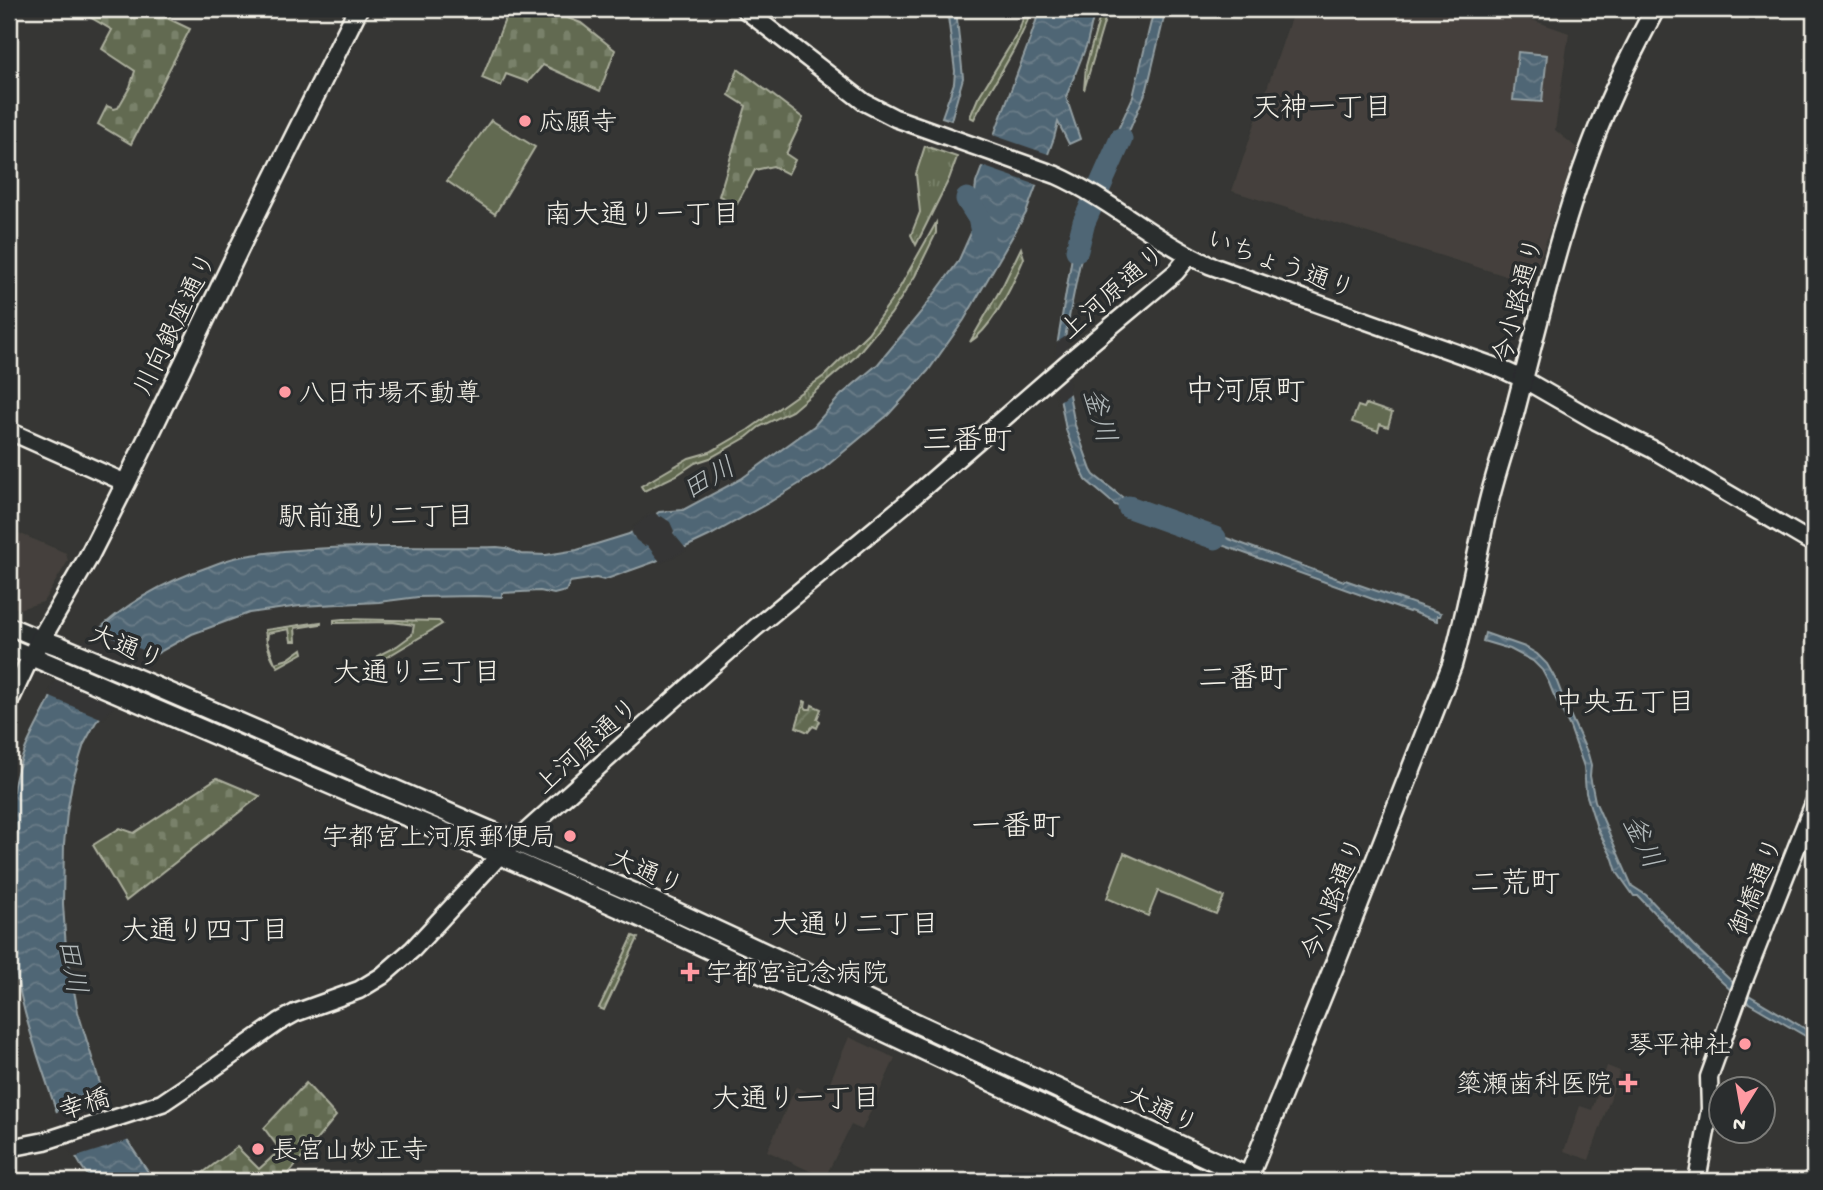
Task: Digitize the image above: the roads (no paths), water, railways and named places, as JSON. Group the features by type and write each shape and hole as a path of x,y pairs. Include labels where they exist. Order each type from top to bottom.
{"main road":[{"name":"川向銀座通り","path":"39,659 40,639 88,558 126,483 358,9"},
{"name":"今小路通り","path":"1250,1180 1435,711 1460,636 1488,504 1554,261 1588,156 1612,96 1655,9"},
{"name":"大通り","path":"40,639 646,898 1250,1180"},
{"name":"大通り","path":"39,659 638,916 1207,1181"}],"street":[{"name":"いちょう通り","path":"744,9 864,102 895,118 1056,175 1094,194 1189,256 1209,265 1499,368 1662,454 1814,544"},
{"name":"上河原通り","path":"131,1114 173,1097 269,1028 295,1013 359,990 382,976 413,949 500,855 745,637 1176,272 1189,256"},
{"path":"9,431 126,483"},
{"name":"大通り","path":"9,626 40,639"},
{"name":"大通り","path":"9,647 39,659"},
{"path":"9,703 39,659"},
{"name":"御橋通り","path":"1698,1181 1710,1109 1709,1077 1814,803"},
{"name":"幸橋","path":"9,1148 52,1139 131,1114"}],"water":[{"path":"947,9 956,9 963,78 951,120 942,117 954,83 955,71"},
{"path":"1040,9 1095,9 1087,44 1066,97 1080,139 1069,144 1058,122 1026,213 964,320 928,371 888,415 823,469 709,536 654,562 604,580 596,578 570,582 566,591 554,594 540,591 502,593 502,597 418,597 300,606 249,613 192,634 154,655 96,722 84,744 72,783 67,813 63,904 66,948 78,1012 109,1113 154,1181 93,1181 69,1143 32,1039 13,954 9,896 9,821 14,785 32,735 72,656 118,613 146,595 176,579 231,559 303,549 368,547 497,547 521,554 546,555 577,550 629,534 659,512 683,510 741,479 814,426 841,395 878,364 958,262 971,233 976,183"},
{"path":"1154,9 1166,9 1147,89 1113,169 1102,164 1133,97"},
{"path":"1518,52 1547,55 1542,102 1513,100"},
{"path":"1079,220 1088,223 1066,332 1063,364 1075,425 1094,475 1126,500 1159,512 1156,522 1115,505 1086,480 1066,430 1055,370"},
{"path":"1188,524 1441,613 1440,616 1437,616 1437,621 1409,612 1185,532"},
{"path":"1485,633 1525,647 1547,664 1588,754 1595,801 1632,886 1646,895 1693,945 1742,991 1814,1034 1814,1041 1737,996 1638,896 1634,896 1617,872 1597,828 1586,793 1584,767 1570,727 1542,670 1533,661 1510,649 1483,641"}],"waterway":[{"name":"釜川","path":"1077,250 1084,222 1121,139"},
{"path":"967,199 979,218 983,237"},
{"name":"釜川","path":"1129,507 1215,538"}],"place":[{"name":"応願寺","path":"525,121"},
{"name":"八日市場不動尊","path":"285,392"},
{"name":"宇都宮上河原郵便局","path":"570,836"},
{"name":"宇都宮記念病院","path":"690,972"},
{"name":"琴平神社","path":"1745,1044"},
{"name":"簗瀬歯科医院","path":"1628,1083"},
{"name":"長宮山妙正寺","path":"258,1149"}],"district":[{"name":"天神一丁目","path":"1322,106"},
{"name":"南大通り一丁目","path":"642,213"},
{"name":"中河原町","path":"1245,390"},
{"name":"三番町","path":"967,439"},
{"name":"駅前通り二丁目","path":"376,515"},
{"name":"大通り三丁目","path":"417,671"},
{"name":"二番町","path":"1243,677"},
{"name":"中央五丁目","path":"1625,701"},
{"name":"一番町","path":"1016,825"},
{"name":"二荒町","path":"1515,882"},
{"name":"大通り二丁目","path":"855,923"},
{"name":"大通り四丁目","path":"205,929"},
{"name":"大通り一丁目","path":"796,1097"}],"water label":[{"name":"田川","path":"708,477"},
{"name":"田川","path":"74,966"}]}
